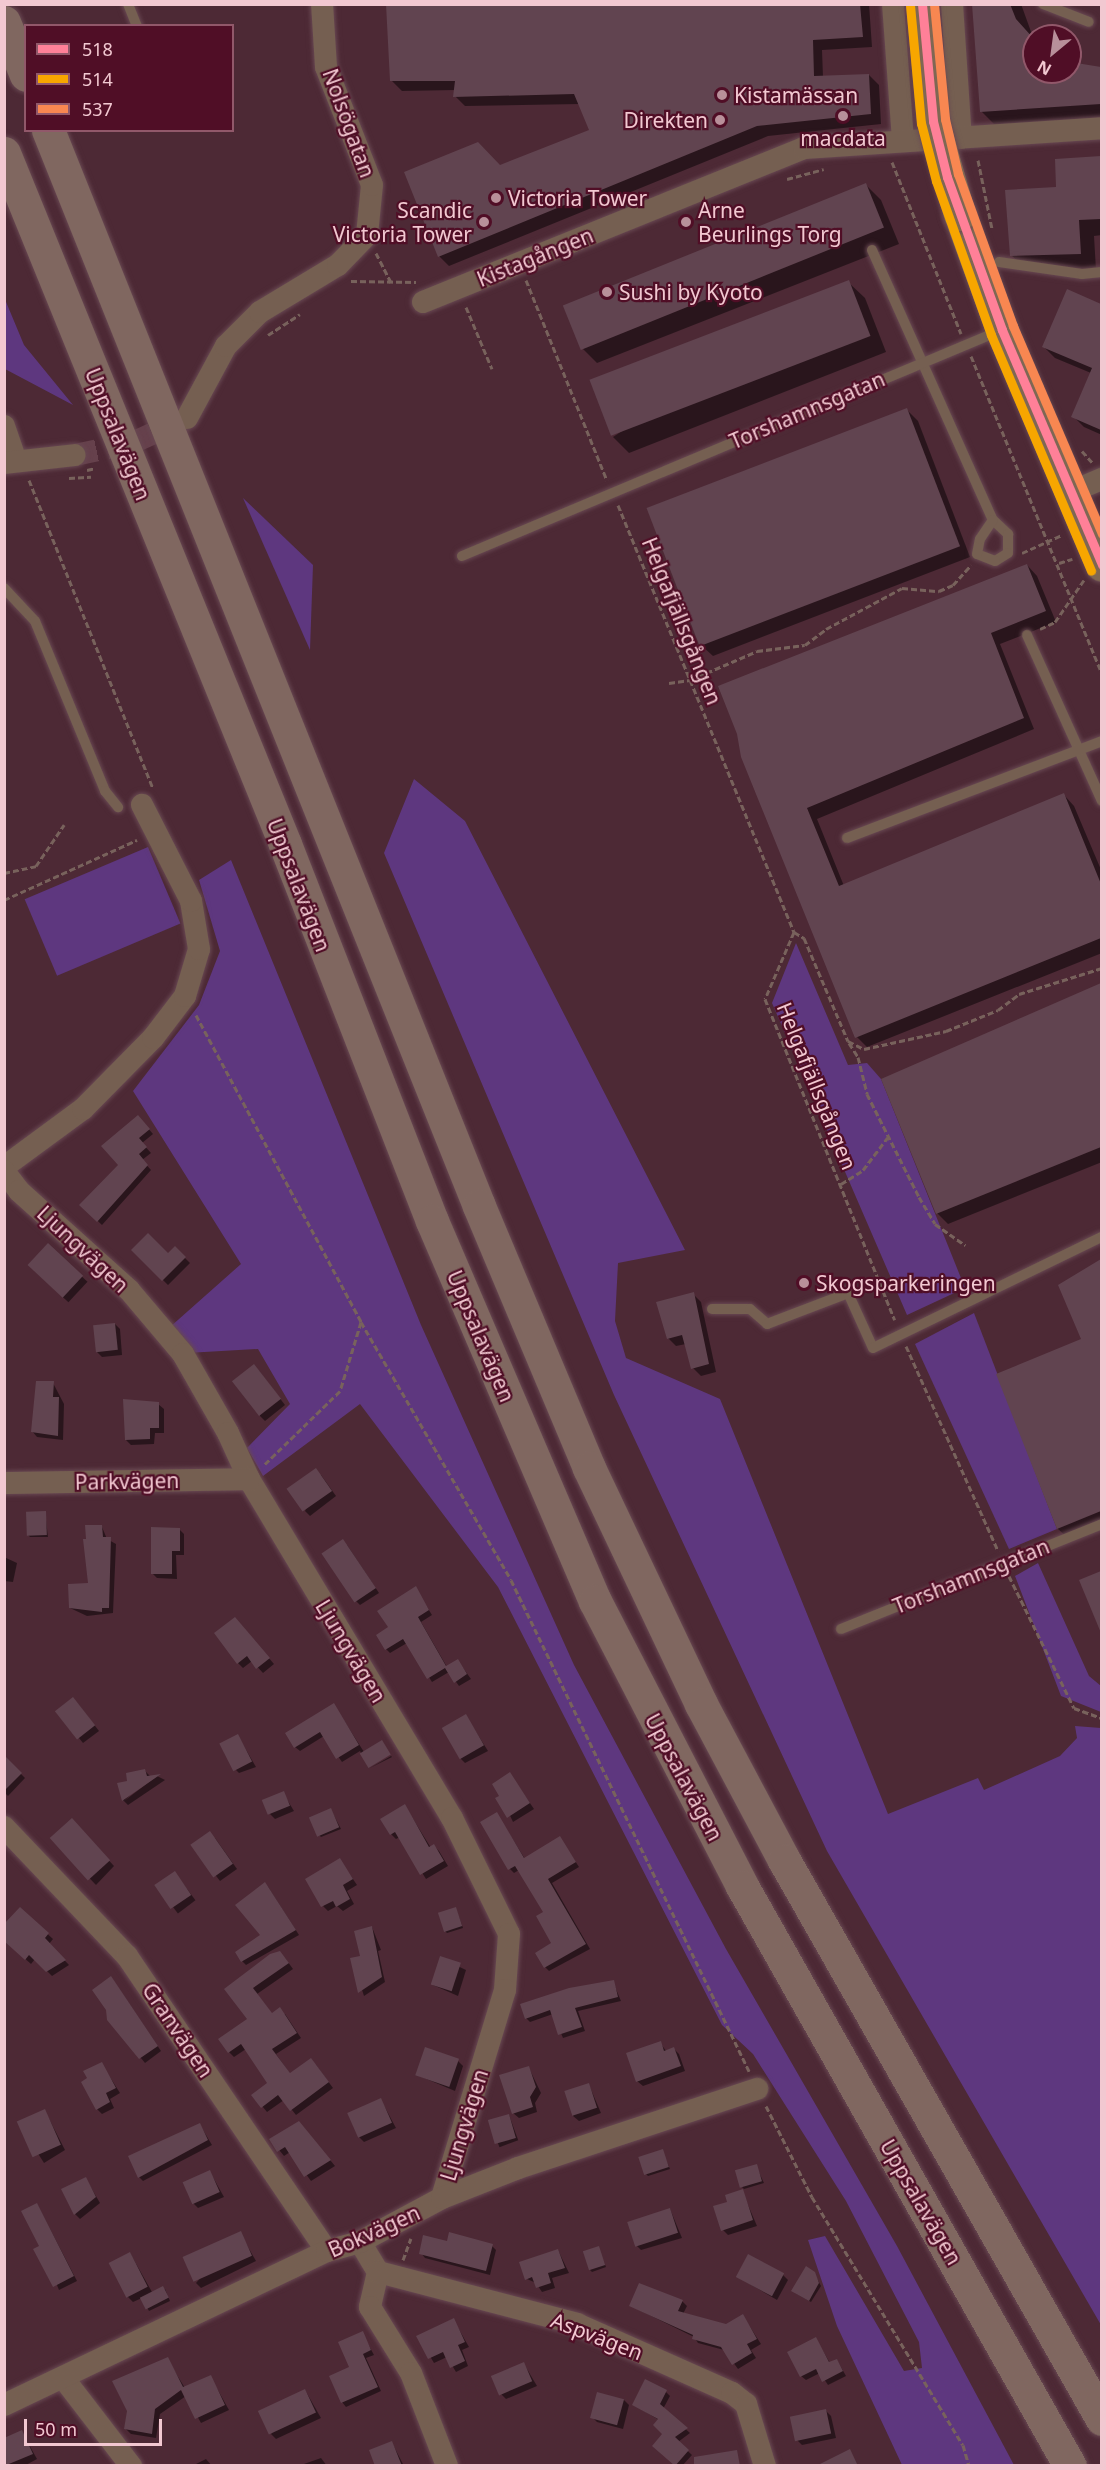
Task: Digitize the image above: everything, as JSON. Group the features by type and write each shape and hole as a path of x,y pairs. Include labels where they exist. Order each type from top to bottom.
{"highway":[{"path":"4,22 24,70"},
{"path":"49,132 474,1195 589,1468 700,1704 779,1850 1101,2419"},
{"name":"Uppsalavägen","path":"4,153 285,844 432,1221 595,1601 742,1886 1070,2466"}],"street":[{"name":"Nolsögatan","path":"322,4 326,67 372,185 368,235"},
{"path":"893,4 903,139"},
{"path":"922,4 933,121 960,215 1002,330 1071,492 1089,566"},
{"path":"952,4 961,138"},
{"name":"Kistagången","path":"423,302 778,156 804,148 903,139 961,138 1101,129"},
{"path":"187,418 226,346 260,312 338,265 368,235"},
{"path":"4,426 16,466 75,455"},
{"path":"1071,492 1101,479"},
{"path":"4,1169 82,1109 153,1038 185,996 199,949 191,901 157,831 149,801"},
{"name":"Ljungvägen","path":"4,1169 19,1191 129,1290 183,1353 228,1433 249,1479 452,1818 508,1934 505,1990 442,2198"},
{"name":"Parkvägen","path":"4,1483 249,1479"},
{"name":"Granvägen","path":"4,1827 127,1956 327,2251"},
{"name":"Bokvägen","path":"4,2405 64,2379 327,2251 360,2242 422,2211 442,2198 518,2168 757,2088"},
{"path":"360,2242 387,2274 370,2307 411,2373 447,2466"},
{"name":"Aspvägen","path":"387,2274 577,2324 732,2393 746,2404 765,2466"},
{"path":"64,2379 131,2466"}],"lane":[{"path":"128,4 136,24"},
{"path":"1043,4 1089,22"},
{"path":"872,250 993,520"},
{"path":"999,262 1082,273 1101,272"},
{"name":"Torshamnsgatan","path":"462,556 1002,330"},
{"path":"4,588 35,621 105,791 118,807"},
{"path":"1027,635 1081,750 1101,801"},
{"path":"847,838 1101,741"},
{"path":"712,1309 750,1309 766,1324 848,1293 873,1348 1101,1237"},
{"name":"Torshamnsgatan","path":"841,1629 1101,1524"}],"path":[{"path":"978,160 994,222 992,231"},
{"path":"892,163 1059,563 1101,674"},
{"path":"368,235 391,284"},
{"name":"Helgafjällsgången","path":"525,276 794,932 765,999 901,1335 1003,1564 1074,1708 1101,1718"},
{"path":"464,303 492,369"},
{"path":"261,339 310,307"},
{"path":"16,466 149,801"},
{"path":"1017,559 1024,551 1041,547 1048,541"},
{"path":"1027,635 1055,622 1072,599 1089,566 1059,563"},
{"path":"669,683 690,680 757,651 805,645 826,629 902,588 939,591 961,579 972,564 982,569"},
{"path":"4,873 36,866 64,825"},
{"path":"4,900 157,831"},
{"path":"794,932 804,938 848,1041 858,1057 867,1094 935,1224 965,1245"},
{"path":"848,1041 864,1048 946,1031 998,1010 1019,994 1101,968"},
{"path":"185,996 361,1322 512,1580 757,2088 812,2197 963,2445 969,2466"},
{"path":"840,1184 863,1170 888,1137"},
{"path":"249,1479 340,1391 361,1322"},
{"path":"387,2274 422,2211"}],"shaded area":[{"path":"4,297 24,345 73,405 5,369"},
{"path":"243,498 313,565 310,650"},
{"path":"414,779 465,821 685,1250 618,1263 615,1321 626,1358 720,1399 888,1814 978,1778 984,1790 1060,1756 1077,1738 1075,1726 1101,1728 1101,2325 827,1851 614,1395 384,853"},
{"path":"148,847 180,923 57,976 25,899"},
{"path":"231,860 421,1325 574,1665 726,1949 897,2246 1014,2465 902,2465 837,2326 808,2240 825,2236 904,2371 922,2368 919,2342 846,2201 753,2054 722,2025 498,1587 360,1404 263,1476 247,1448 290,1404 258,1349 187,1353 170,1327 241,1264 133,1091 199,1005 220,951 199,880"},
{"path":"796,943 848,1065 867,1063 881,1079 965,1288 907,1315 772,1003"},
{"path":"974,1313 1057,1529 1009,1549 915,1344"},
{"path":"1038,1563 1089,1676 1101,1686 1101,1712 1061,1696 1015,1576"}],"building":[{"name":"Kistamässan","path":"386,4 860,4 863,37 813,40 814,76 869,74 871,114 757,126 438,257 404,172 478,142 500,165 589,130 574,94 453,97 455,81 390,81"},
{"path":"972,4 1010,4 1016,19 1022,26 1022,84 1082,84 1082,64 1101,67 1101,104 980,112"},
{"path":"1101,156 1101,219 1079,220 1081,254 1010,256 1005,190 1056,187 1055,159"},
{"path":"866,183 884,228 581,350 563,305"},
{"path":"849,280 871,336 611,436 589,380"},
{"path":"1067,289 1101,304 1101,430 1071,417 1092,368 1042,347"},
{"path":"907,408 960,546 700,646 647,508"},
{"path":"1027,564 1046,611 991,633 1024,718 807,808 839,886 1064,793 1101,884 1101,938 855,1038 741,757 737,734 718,686"},
{"path":"1101,983 1101,1147 936,1214 881,1079"},
{"path":"138,1115 150,1129 139,1138 147,1147 139,1154 148,1165 97,1222 79,1205 118,1165 101,1146"},
{"path":"148,1233 168,1253 175,1246 186,1257 162,1281 131,1250"},
{"path":"48,1243 83,1276 63,1298 28,1265"},
{"path":"1101,1259 1101,1511 1057,1529 996,1374 1081,1339 1058,1285"},
{"path":"694,1292 709,1364 691,1369 682,1335 667,1339 656,1302"},
{"path":"115,1323 118,1350 96,1352 93,1325"},
{"path":"254,1364 281,1399 259,1416 232,1381"},
{"path":"36,1381 54,1381 53,1397 59,1397 58,1436 31,1432"},
{"path":"123,1399 159,1402 159,1428 150,1428 150,1439 125,1440"},
{"path":"316,1468 332,1491 303,1512 287,1489"},
{"path":"46,1511 47,1535 27,1536 26,1512"},
{"path":"85,1525 102,1525 103,1537 111,1537 109,1608 102,1608 102,1612 69,1608 68,1584 88,1583 83,1539 86,1539"},
{"path":"151,1527 180,1528 180,1551 172,1551 172,1574 151,1574"},
{"path":"343,1539 376,1588 354,1602 321,1554"},
{"path":"1101,1571 1101,1633 1079,1580"},
{"path":"416,1586 429,1610 418,1617 446,1666 458,1659 467,1674 454,1683 445,1668 427,1679 403,1639 385,1650 376,1635 388,1627 377,1611"},
{"path":"235,1617 270,1658 256,1669 247,1656 237,1664 214,1633"},
{"path":"73,1697 95,1725 77,1740 55,1711"},
{"path":"334,1703 359,1745 336,1759 320,1732 294,1748 285,1733"},
{"path":"466,1714 484,1745 460,1759 442,1728"},
{"path":"238,1734 252,1762 233,1771 219,1744"},
{"path":"382,1740 391,1755 368,1768 360,1753"},
{"path":"4,1755 22,1773 4,1791"},
{"path":"145,1769 147,1776 161,1774 122,1801 117,1783 127,1781 126,1773"},
{"path":"510,1772 530,1803 507,1818 495,1798 499,1796 492,1784"},
{"path":"284,1791 290,1806 268,1815 262,1800"},
{"path":"405,1804 429,1847 434,1844 444,1861 420,1875 395,1832 390,1835 380,1819"},
{"path":"331,1808 339,1827 317,1837 309,1817"},
{"path":"497,1812 524,1858 560,1836 576,1862 548,1879 586,1944 544,1968 535,1953 551,1943 536,1916 543,1912 515,1866 508,1870 480,1822"},
{"path":"72,1818 110,1860 88,1880 50,1838"},
{"path":"210,1831 233,1864 213,1878 190,1845"},
{"path":"340,1858 353,1879 343,1885 350,1899 336,1907 333,1901 321,1907 305,1879"},
{"path":"175,1871 191,1895 170,1909 154,1885"},
{"path":"265,1882 296,1930 241,1962 235,1952 260,1935 235,1905"},
{"path":"20,1907 49,1933 45,1938 66,1960 46,1972 29,1955 25,1960 4,1941 4,1924"},
{"path":"456,1907 462,1926 444,1932 438,1913"},
{"path":"372,1926 382,1977 358,1993 350,1958 360,1956 354,1931"},
{"path":"280,1951 289,1963 253,1988 272,2013 280,2007 297,2033 272,2049 290,2073 311,2058 329,2082 290,2111 278,2095 261,2108 251,2095 267,2083 241,2044 228,2053 218,2039 247,2019 224,1989 270,1954"},
{"path":"440,1956 461,1963 452,1991 431,1985"},
{"path":"111,1976 158,2046 139,2059 107,2020 106,2010 92,1990"},
{"path":"614,1980 618,1997 575,2008 582,2027 558,2035 550,2010 525,2019 520,2004 569,1988"},
{"path":"661,2041 664,2051 674,2047 681,2066 636,2082 626,2053"},
{"path":"425,2047 459,2059 449,2087 415,2075"},
{"path":"102,2062 116,2088 106,2093 110,2102 96,2110 81,2082 87,2078 83,2071"},
{"path":"529,2066 536,2087 530,2097 533,2107 512,2114 499,2075"},
{"path":"589,2083 597,2108 572,2116 564,2091"},
{"path":"381,2098 392,2123 358,2138 347,2113"},
{"path":"45,2109 61,2145 33,2157 17,2122"},
{"path":"509,2114 516,2138 495,2144 488,2120"},
{"path":"299,2121 331,2160 304,2177 285,2147 277,2152 269,2139"},
{"path":"200,2123 208,2140 138,2178 128,2156"},
{"path":"663,2149 669,2167 644,2175 638,2157"},
{"path":"757,2164 762,2181 740,2188 735,2170"},
{"path":"210,2170 220,2192 192,2204 183,2182"},
{"path":"86,2177 96,2197 74,2215 61,2189"},
{"path":"743,2189 753,2220 721,2231 713,2206 727,2202 725,2195"},
{"path":"37,2203 74,2276 53,2287 33,2249 39,2246 21,2211"},
{"path":"670,2208 678,2233 635,2247 627,2222"},
{"path":"241,2231 252,2256 194,2282 183,2257"},
{"path":"449,2232 493,2244 486,2271 419,2254 423,2235 447,2241"},
{"path":"599,2246 605,2265 589,2270 583,2251"},
{"path":"558,2249 565,2268 548,2273 551,2283 536,2288 532,2277 525,2280 519,2262"},
{"path":"130,2252 148,2287 126,2298 109,2263"},
{"path":"748,2254 784,2273 772,2296 736,2277"},
{"path":"806,2266 815,2272 819,2283 809,2301 791,2291"},
{"path":"639,2283 683,2300 678,2311 726,2324 743,2314 757,2339 747,2344 752,2353 732,2365 721,2347 692,2339 693,2335 629,2306"},
{"path":"163,2286 169,2298 146,2309 140,2298"},
{"path":"454,2318 465,2342 458,2345 465,2361 450,2368 443,2352 428,2359 416,2336"},
{"path":"363,2331 371,2350 363,2354 378,2387 341,2403 329,2376 349,2367 338,2342"},
{"path":"816,2337 829,2362 837,2359 843,2371 822,2382 816,2369 800,2377 787,2352"},
{"path":"168,2357 183,2387 211,2375 225,2405 195,2419 181,2390 155,2409 152,2434 124,2429 127,2411 112,2381"},
{"path":"524,2362 532,2381 499,2395 491,2376"},
{"path":"645,2379 667,2390 660,2404 688,2428 675,2437 689,2450 675,2466 652,2446 662,2434 653,2425 658,2419 632,2405"},
{"path":"305,2389 316,2413 269,2435 258,2411"},
{"path":"597,2392 624,2399 617,2425 590,2418"},
{"path":"826,2409 831,2433 795,2441 790,2417"},
{"path":"22,2430 33,2454 4,2466 4,2438"},
{"path":"392,2441 402,2466 375,2466 369,2450"},
{"path":"850,2449 858,2466 816,2466"},
{"path":"737,2450 740,2466 694,2466 694,2457"}],"tunnel":[{"path":"75,455 132,443 180,421"}],"transit line":[{"name":"518","path":"922,4 933,121 947,177 1002,330 1102,565"},
{"name":"537","path":"934,4 945,119 958,174 1013,326 1102,534"},
{"name":"514","path":"910,5 921,123 936,181 991,335 1091,571"}],"place":[{"name":"Kistamässan","path":"722,95"},
{"name":"macdata","path":"843,116"},
{"name":"Direkten","path":"720,120"},
{"name":"Victoria Tower","path":"496,198"},
{"name":"Scandic Victoria Tower","path":"484,222"},
{"name":"Arne Beurlings Torg","path":"686,222"},
{"name":"Sushi by Kyoto","path":"607,292"},
{"name":"Skogsparkeringen","path":"804,1283"}]}
